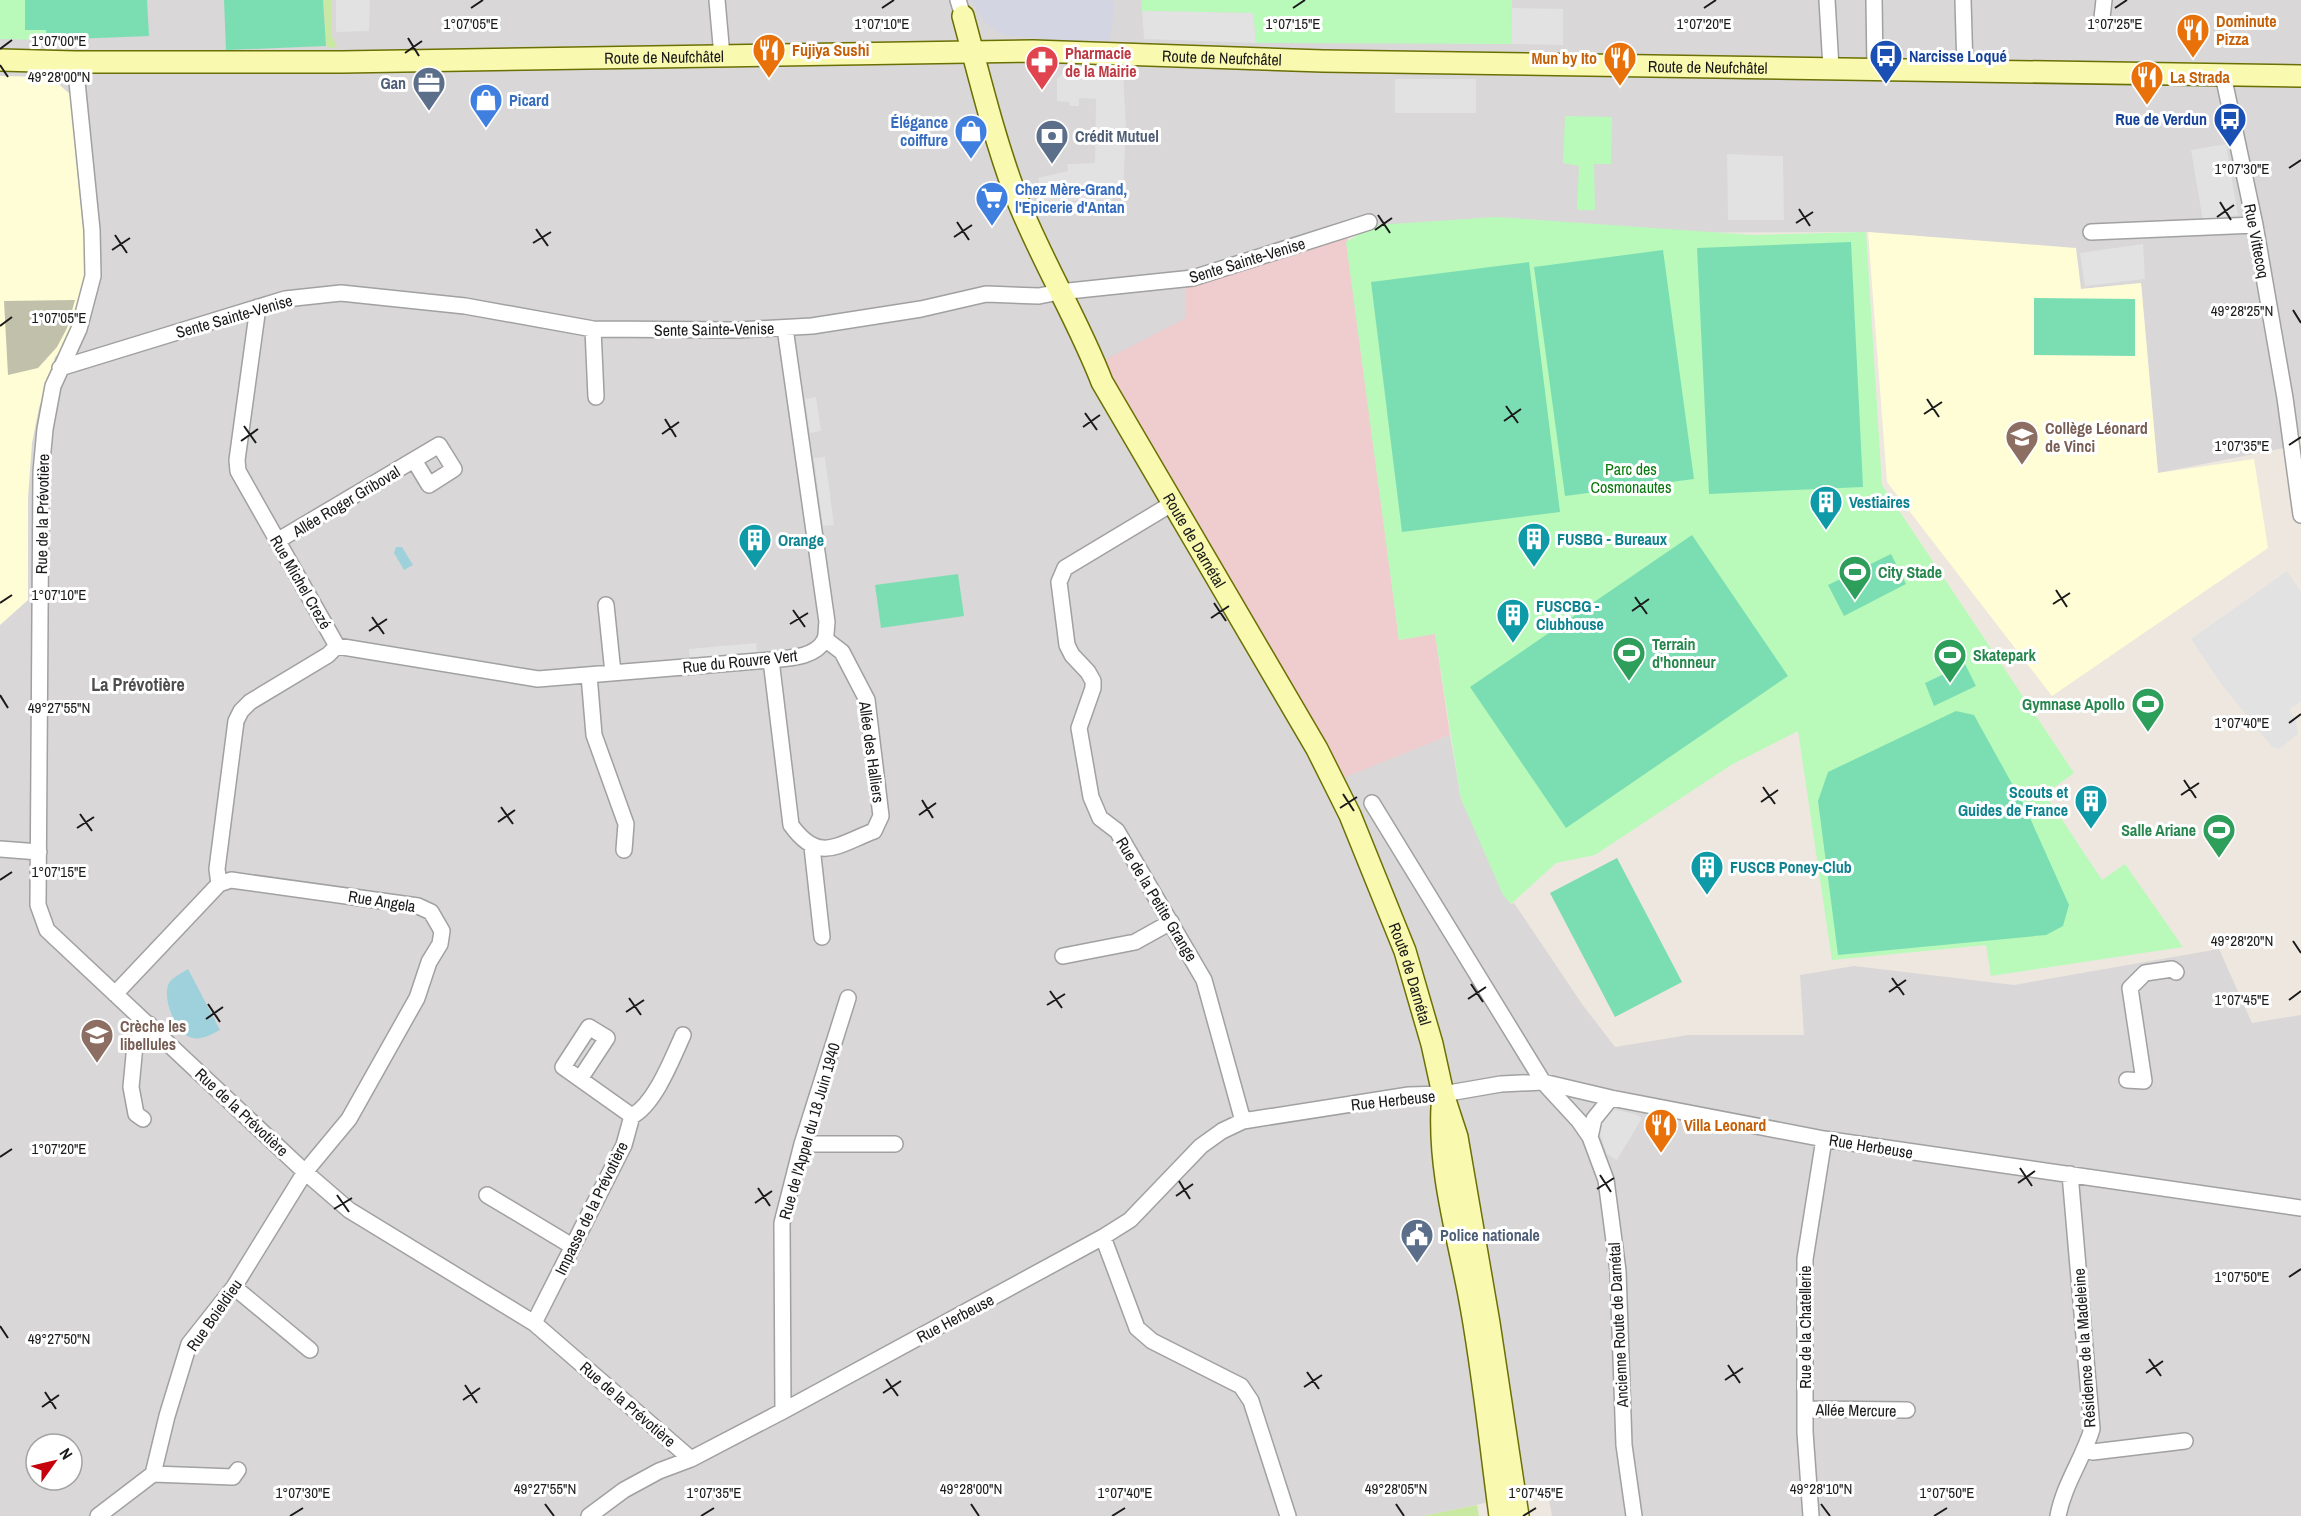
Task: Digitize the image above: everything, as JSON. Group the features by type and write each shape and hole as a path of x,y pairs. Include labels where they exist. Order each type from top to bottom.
{"main road":[{"name":"Route de Darnétal","path":"960,8 980,75 986,106 1014,191 1059,292 1091,355 1109,397 1317,749 1350,815 1404,951 1457,1137 1518,1516"},
{"name":"Route de Neufchâtel","path":"0,60 330,62 1034,51 1323,61 2301,76"},
{"name":"Route de Darnétal","path":"1443,1094 1440,1139 1450,1208 1470,1297 1500,1516"}],"street":[{"path":"717,0 722,56"},
{"path":"1827,0 1831,68"},
{"path":"1874,0 1875,68"},
{"path":"1963,0 1965,70"},
{"path":"2102,18 2104,0"},
{"name":"Rue de la Prévotière","path":"75,62 92,230 93,276 79,329 52,386 41,472 38,905 47,930 305,1172 349,1210 534,1323 690,1459"},
{"name":"Rue Vittecoq","path":"2223,75 2255,225 2285,398 2301,515"},
{"name":"Sente Sainte-Venise","path":"60,368 285,299 341,293 465,306 593,329 759,330 812,326 921,309 986,294 1039,296 1193,278 1369,222"},
{"path":"2091,232 2255,225"},
{"name":"Rue Michel Crezé","path":"219,884 217,869 236,721 241,711 250,702 328,655 337,646 238,471 237,460 258,307"},
{"path":"785,328 827,622 825,639"},
{"path":"593,329 596,397"},
{"name":"Allée Roger Griboval","path":"277,541 414,460"},
{"name":"Rue de la Petite Grange","path":"1173,503 1065,567 1059,582 1067,645 1072,655 1093,681 1093,688 1079,728 1091,797 1100,818 1117,831 1204,980 1243,1121"},
{"path":"606,605 613,673"},
{"name":"Rue du Rouvre Vert","path":"337,646 538,679 802,656 817,648 825,639"},
{"name":"Allée des Halliers","path":"812,847 825,850 874,831 881,816 867,700 842,652 825,639"},
{"path":"771,660 792,825 800,837 812,847 822,937"},
{"path":"589,675 594,735 626,824 624,850"},
{"path":"1372,803 1544,1082"},
{"path":"0,849 39,852"},
{"name":"Rue Angela","path":"219,884 231,880 418,906 431,912 442,931 440,944 429,962 417,998 350,1119 305,1172"},
{"path":"115,994 219,884"},
{"path":"1063,956 1135,942 1171,922"},
{"path":"2127,1080 2144,1081 2130,988 2145,973 2172,969 2176,972"},
{"name":"Rue de l'Appel du 18 Juin 1940","path":"783,1411 782,1223 802,1144 848,998"},
{"path":"143,1119 136,1114 131,1087 135,1045 149,1024"},
{"path":"580,1079 632,1116 643,1110 683,1035"},
{"name":"Rue Herbeuse","path":"589,1516 624,1490 659,1471 690,1459 783,1411 1103,1237 1130,1220 1201,1146 1222,1131 1243,1121 1409,1095 1443,1094 1505,1084 1544,1082 1611,1098 1824,1139 2301,1208"},
{"name":"Ancienne Route de Darnétal","path":"1544,1082 1590,1137 1606,1180 1618,1270 1624,1445 1634,1516"},
{"path":"1590,1137 1594,1119 1611,1098"},
{"name":"Impasse de la Prévotière","path":"534,1323 624,1145 632,1116"},
{"name":"Rue de la Chatellerie","path":"1810,1516 1805,1409 1805,1259 1824,1139"},
{"path":"802,1144 895,1144"},
{"name":"Rue Boieldieu","path":"153,1474 167,1416 189,1344 234,1287 305,1172"},
{"name":"Résidence de la Madeleine","path":"2058,1516 2061,1496 2086,1449 2092,1429 2070,1174"},
{"path":"487,1195 572,1246"},
{"path":"1103,1237 1137,1328 1152,1341 1241,1386 1251,1401 1288,1516"},
{"path":"234,1287 310,1350"},
{"name":"Allée Mercure","path":"1805,1409 1907,1410"},
{"path":"2086,1449 2093,1452 2186,1441"},
{"path":"98,1516 153,1474 233,1478 238,1470"}],"shaded area":[{"path":"0,0 2301,0 2301,434 2282,437 2284,448 2158,473 2141,283 2081,289 1869,232 1347,234 1186,284 1338,779 1450,735 1461,799 1511,904 1514,903 1582,1004 1615,1047 1688,1035 1804,1035 1800,975 1854,966 2014,985 2219,949 2252,1023 2301,1015 2301,1516 1552,1516 1547,1490 1423,1516 0,1516"},
{"path":"336,0 370,0 369,31 336,32"},
{"path":"971,0 1112,0 1115,5 1109,44 1005,36 985,23"},
{"path":"1512,8 1563,9 1563,45 1511,44"},
{"path":"1142,11 1253,13 1256,43 1144,39"},
{"path":"1064,71 1123,72 1126,128 1123,191 1113,191 1112,200 1044,201 1038,178 1068,171 1067,164 1095,163 1096,99 1079,98 1079,106 1070,106 1069,102 1057,101 1057,79"},
{"path":"0,76 50,77 70,94 84,238 85,275 70,332 62,350 55,357 39,408 32,443 28,498 28,600 0,625"},
{"path":"1395,79 1476,79 1476,113 1395,113"},
{"path":"2226,144 2238,215 2203,221 2191,150"},
{"path":"1727,154 1783,156 1784,220 1728,220"},
{"name":"Collège Léonard de Vinci","path":"1868,232 2076,248 2081,289 2141,283 2158,473 2254,459 2268,548 2052,696 1887,482"},
{"path":"1347,234 1399,640 1435,633 1450,735 1338,780 1093,366 1186,318 1186,284"},
{"path":"2143,244 2145,279 2085,286 2080,253"},
{"path":"75,300 67,328 57,347 38,368 8,375 4,301"},
{"path":"816,397 821,431 810,433 805,399"},
{"path":"825,457 834,525 823,526 814,458"},
{"path":"2287,571 2301,592 2301,701 2289,710 2296,721 2298,734 2279,749 2272,747 2222,685 2191,639"},
{"path":"756,643 757,653 690,659 689,649"},
{"path":"1608,1108 1635,1114 1642,1118 1617,1160 1607,1154 1597,1125"}],"green space":[{"path":"0,0 45,0 47,40 0,39"},
{"path":"25,0 147,0 149,36 47,40 46,30 25,30"},
{"path":"224,0 323,0 326,46 226,50"},
{"path":"324,0 331,0 331,34 337,47 329,48 325,44"},
{"path":"1141,0 1512,0 1511,44 1256,43 1253,13 1142,11"},
{"path":"1565,116 1612,117 1611,164 1594,164 1595,210 1577,210 1579,166 1563,163"},
{"name":"Parc des Cosmonautes","path":"1496,217 1754,235 1866,232 1882,485 2074,773 2045,794 2102,880 2125,864 2183,947 1991,976 1986,945 1832,960 1798,731 1731,765 1595,855 1556,863 1511,904 1503,895 1461,799 1435,634 1399,640 1346,242 1376,225"},
{"path":"1851,242 1863,487 1709,494 1697,248"},
{"path":"1663,250 1694,479 1565,496 1534,267"},
{"path":"1529,262 1560,512 1402,532 1371,282"},
{"path":"2034,298 2135,299 2135,356 2034,355"},
{"name":"Terrain d'honneur","path":"1692,535 1788,676 1566,828 1470,687"},
{"name":"City Stade","path":"1891,554 1906,584 1844,616 1828,585"},
{"path":"958,574 964,616 881,628 875,585"},
{"name":"Skatepark","path":"1965,664 1976,686 1934,706 1925,683"},
{"path":"1956,711 1974,715 2026,809 2069,905 2063,926 2046,935 1838,955 1818,801 1828,772"},
{"path":"1617,858 1682,982 1615,1017 1550,893"},
{"path":"1477,1505 1479,1516 1423,1516"}],"water":[{"path":"396,547 402,547 413,565 404,570 394,553"},
{"path":"188,969 220,1030 200,1038 187,1036 181,1031 172,1015 167,998 169,983"}],"place":[{"name":"Dominute Pizza","path":"2193,59"},
{"name":"Fujiya Sushi","path":"769,79"},
{"name":"Narcisse Loqué","path":"1886,85"},
{"name":"Mun by Ito","path":"1620,87"},
{"name":"Pharmacie de la Mairie","path":"1042,91"},
{"name":"La Strada","path":"2147,106"},
{"name":"Gan","path":"429,112"},
{"name":"Picard","path":"486,129"},
{"name":"Rue de Verdun","path":"2230,148"},
{"name":"Élégance coiffure","path":"971,160"},
{"name":"Crédit Mutuel","path":"1052,165"},
{"name":"Chez Mère-Grand, l'Epicerie d'Antan","path":"992,227"},
{"name":"Collège Léonard de Vinci","path":"2022,466"},
{"name":"Vestiaires","path":"1826,531"},
{"name":"FUSBG - Bureaux","path":"1534,568"},
{"name":"Orange","path":"755,569"},
{"name":"City Stade","path":"1855,601"},
{"name":"FUSCBG - Clubhouse","path":"1513,644"},
{"name":"Terrain d'honneur","path":"1629,682"},
{"name":"Skatepark","path":"1950,684"},
{"name":"Gymnase Apollo","path":"2148,733"},
{"name":"Scouts et Guides de France","path":"2091,830"},
{"name":"Salle Ariane","path":"2219,859"},
{"name":"FUSCB Poney-Club","path":"1707,896"},
{"name":"Crèche les libellules","path":"97,1064"},
{"name":"Villa Leonard","path":"1661,1154"},
{"name":"Police nationale","path":"1417,1264"}],"district":[{"name":"La Prévotière","path":"138,685"}]}
